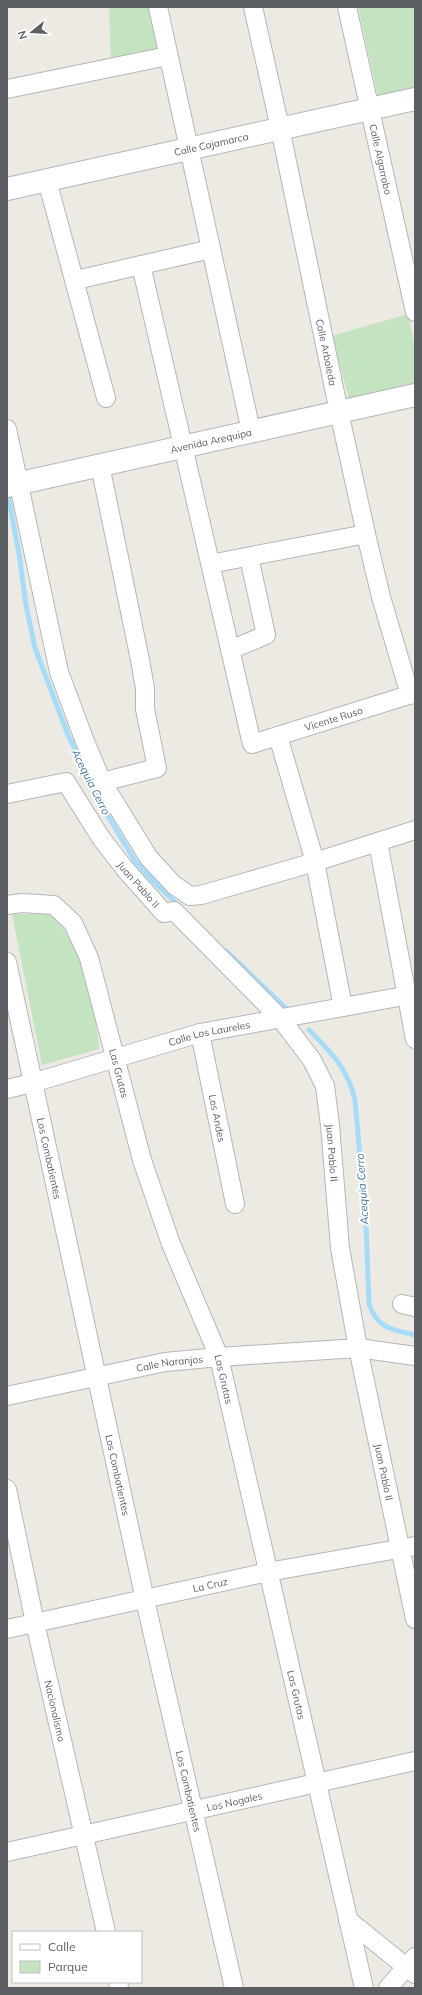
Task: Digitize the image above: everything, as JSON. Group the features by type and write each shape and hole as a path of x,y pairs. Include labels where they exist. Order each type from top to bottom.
{"street":[{"path":"158,7 251,431"},
{"name":"Calle Arboleda","path":"253,7 366,534 381,597 412,694"},
{"name":"Calle Algarrobo","path":"347,7 415,312"},
{"path":"7,89 168,56"},
{"name":"Calle Cajamarca","path":"7,189 415,99"},
{"path":"47,180 76,280 106,398"},
{"path":"76,280 211,249"},
{"path":"140,265 230,650 266,635 249,557"},
{"name":"Avenida Arequipa","path":"13,485 415,395"},
{"path":"7,428 13,485 59,672 81,732 102,782 149,858 174,884 190,896 201,895 315,862 415,830"},
{"path":"100,465 140,660 145,688 145,709 157,768 102,782"},
{"path":"210,564 366,534"},
{"name":"Vicente Ruso","path":"230,650 252,744 412,694"},
{"path":"278,736 315,862 343,1007"},
{"name":"Juan Pablo II","path":"7,794 66,782 101,838 125,869 164,913 174,911 290,1016 325,1086 330,1125 340,1248 358,1348 408,1547 415,1619"},
{"path":"378,842 411,995 415,1039"},
{"name":"Las Grutas","path":"7,905 22,903 54,905 73,923 89,958 144,1167 171,1244 219,1356 364,1988"},
{"name":"Los Combatientes","path":"7,962 145,1600 234,1988"},
{"name":"Calle Los Laureles","path":"7,1089 32,1083 200,1033 411,995"},
{"name":"Los Andes","path":"200,1033 234,1204"},
{"name":"Calle Naranjos","path":"7,1396 165,1362 219,1356 358,1348 415,1356"},
{"name":"Nacionalismo","path":"7,1490 35,1623 106,1931"},
{"name":"La Cruz","path":"7,1629 268,1572 408,1547"},
{"name":"Los Nogales","path":"7,1852 415,1761"},
{"path":"348,1920 412,1966 388,1988"}],"green space":[{"path":"109,7 149,7 160,52 111,66"},
{"path":"358,7 415,7 415,93 378,97"},
{"path":"408,314 415,348 415,391 351,406 332,336"},
{"path":"12,914 54,914 79,958 87,980 95,1014 99,1049 42,1065"}],"waterway":[{"name":"Acequia Cerro","path":"7,490 19,553 26,605 35,648 68,735 105,811 135,861 180,907"},
{"name":"Acequia Cerro","path":"226,951 289,1011"},
{"name":"Acequia Cerro","path":"309,1030 338,1062 348,1079 355,1100 366,1224 369,1304 376,1318 386,1327 415,1335"}]}
